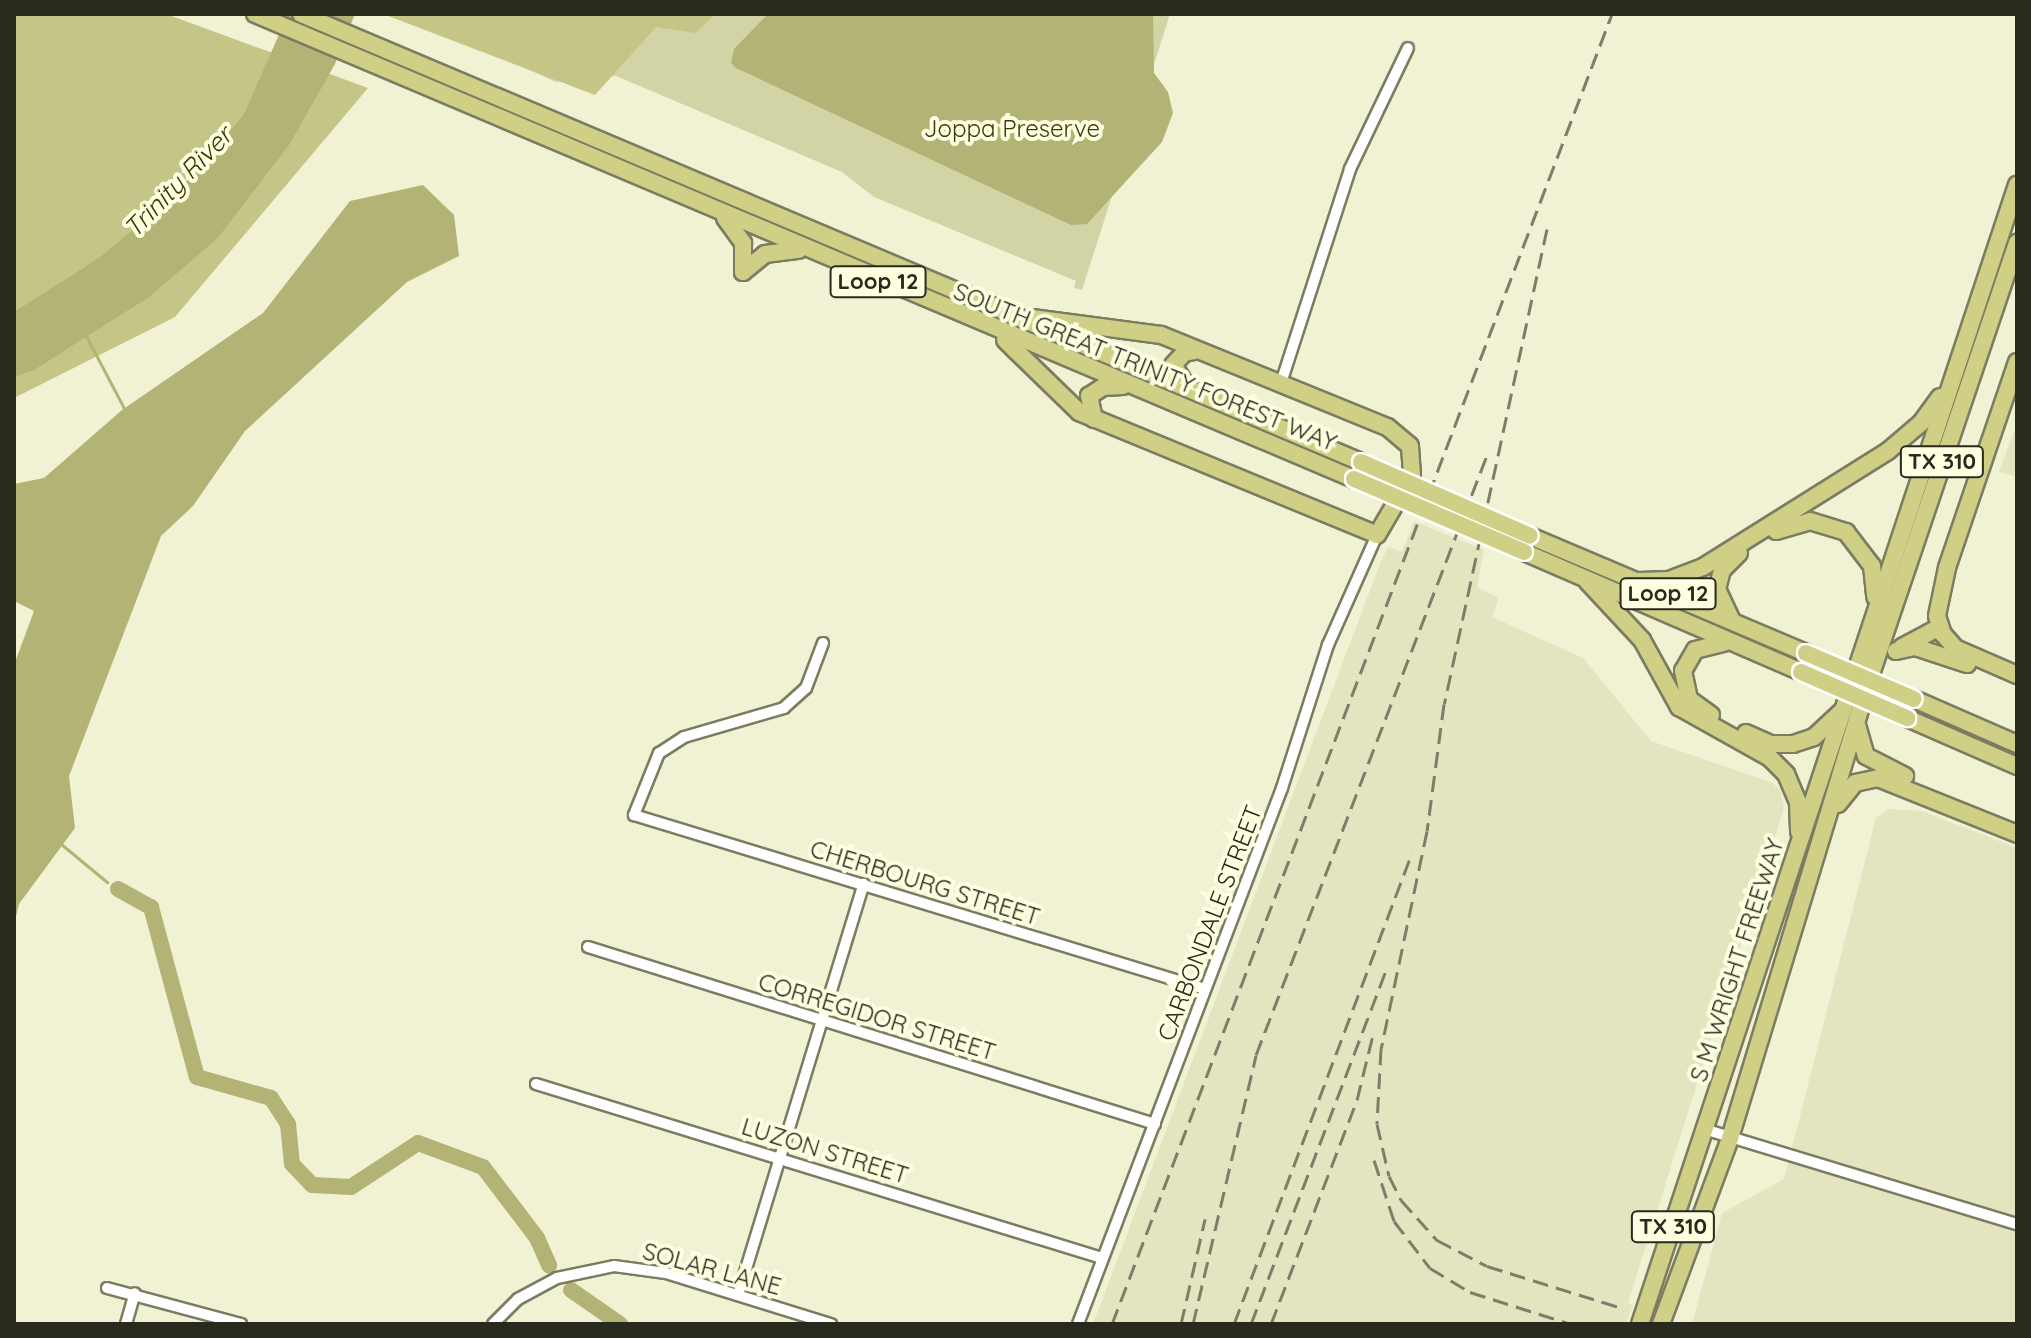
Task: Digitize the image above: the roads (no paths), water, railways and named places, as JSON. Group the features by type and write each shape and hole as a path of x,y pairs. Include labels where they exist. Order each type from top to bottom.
{"main road":[{"name":"SOUTH GREAT TRINITY FOREST WAY","path":"255,14 992,330 1354,479 2017,766"},
{"name":"SOUTH GREAT TRINITY FOREST WAY","path":"301,14 1361,462 2017,744"},
{"name":"TX 310","path":"1875,609 1956,367 2010,228 2017,185"},
{"path":"721,214 743,243 743,272 765,254 803,250"},
{"path":"763,233 777,228 833,241"},
{"name":"TX 310","path":"1868,683 2017,242"},
{"path":"992,330 1070,405 1094,419 1377,535 1412,475 1410,446 1387,427 1281,383 1139,330 1012,315"},
{"path":"1188,389 1173,365 1184,353 1194,351"},
{"path":"1952,657 1936,629 1947,568 2017,362"},
{"path":"1639,581 1669,580 1703,567 1888,451 1921,423 1956,367"},
{"path":"1094,419 1087,403 1095,390 1133,387"},
{"path":"1733,623 1719,600 1722,570 1736,554 1796,522 1835,526 1858,543 1872,566 1875,609"},
{"path":"1587,581 1642,640 1679,707 1770,758 1786,774 1798,802 1799,850"},
{"name":"S M WRIGHT FREEWAY","path":"1640,1324 1707,1130 1875,609"},
{"path":"1868,683 1896,651 1936,629"},
{"path":"1936,629 1963,653 2017,675"},
{"path":"1730,643 1701,646 1685,664 1685,690 1701,710 1760,741 1782,745 1814,737 1844,708"},
{"path":"1896,651 1915,647 1952,657 2017,685"},
{"name":"S M WRIGHT FREEWAY","path":"1661,1324 1730,1138 1868,683"},
{"path":"1857,722 1859,742 1872,761 2017,824"},
{"path":"1827,822 1848,788 1878,778 2017,834"}],"street":[{"path":"1281,383 1350,169 1408,48"},
{"name":"CARBONDALE STREET","path":"1078,1324 1282,788 1328,645 1377,535"},
{"name":"CHERBOURG STREET","path":"823,643 806,688 784,708 684,737 659,753 634,815 1205,989"},
{"path":"738,1295 864,884"},
{"name":"CORREGIDOR STREET","path":"588,947 1155,1124"},
{"name":"LUZON STREET","path":"536,1084 1102,1258"},
{"path":"1707,1130 2017,1224"},
{"name":"SOLAR LANE","path":"493,1324 536,1288 582,1270 614,1266 646,1268 831,1324"},
{"path":"107,1288 135,1293 241,1324"},
{"path":"126,1324 135,1293"}],"waterway":[{"path":"85,334 126,412"},
{"path":"61,844 107,882"},
{"path":"118,889 151,907 197,1077 271,1098 288,1124 292,1164 312,1185 351,1187 418,1143 483,1167 537,1238 549,1265"},
{"path":"571,1290 620,1324"}],"railway":[{"path":"1112,1324 1612,14"},
{"path":"1547,229 1444,704 1427,831 1381,1049 1377,1124 1389,1176 1401,1200 1437,1240 1487,1266 1622,1308"},
{"path":"1193,1324 1256,1055 1487,455"},
{"path":"1234,1324 1412,853"},
{"path":"1251,1324 1387,968"},
{"path":"1271,1324 1357,1100 1373,1035"},
{"path":"1374,1160 1394,1221 1430,1268 1470,1292 1571,1324"},
{"path":"1181,1324 1205,1219"}],"park label":[{"name":"Joppa Preserve","path":"1012,129"}],"water label":[{"name":"Trinity River","path":"178,182"}]}
